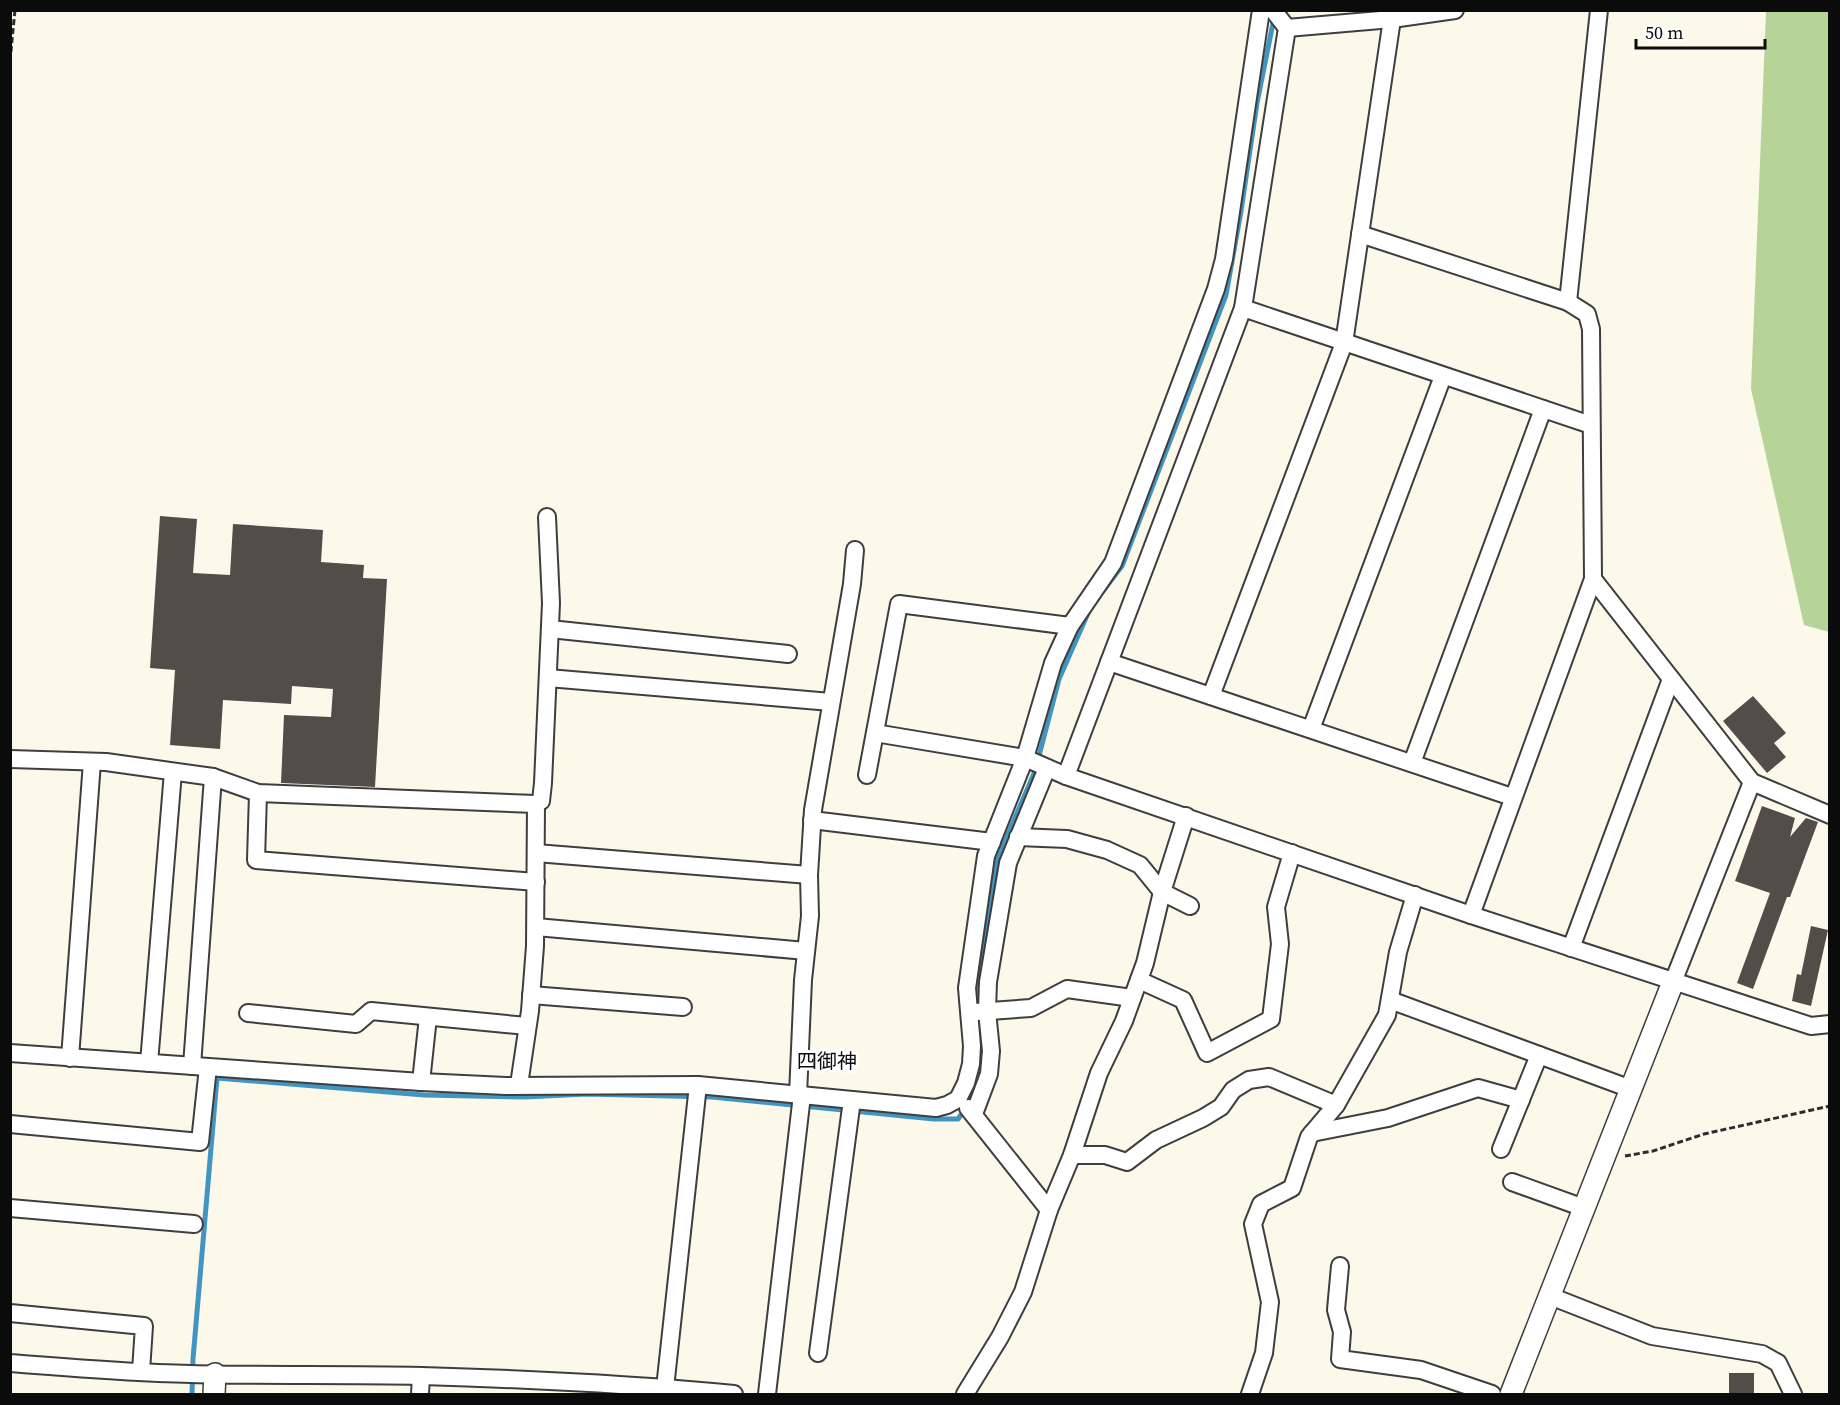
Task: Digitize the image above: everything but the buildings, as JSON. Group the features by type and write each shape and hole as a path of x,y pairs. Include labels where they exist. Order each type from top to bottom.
{"street":[{"path":"967,1107 989,1074 991,1051 967,987 987,856 1025,758 1053,663 1070,627 1113,563 1216,289 1224,259 1260,10"},
{"path":"1066,776 1243,308 1287,28 1273,10"},
{"path":"1287,28 1392,19 1455,10"},
{"path":"1568,302 1599,10"},
{"path":"1211,696 1344,343 1392,19"},
{"path":"1360,234 1568,302 1587,314 1591,330 1593,579 1471,915"},
{"path":"1243,308 1591,425"},
{"path":"1311,729 1443,376"},
{"path":"1412,763 1543,409"},
{"path":"10,759 106,762 213,777 258,793 536,804 541,801 543,783 551,603 547,517"},
{"path":"767,1395 800,1101 803,980 810,915 809,875 812,820 852,584 855,550"},
{"path":"1593,579 1752,782 1830,815"},
{"path":"867,775 898,604 1070,627"},
{"path":"550,629 788,654"},
{"path":"1109,662 1512,797"},
{"path":"548,678 831,702"},
{"path":"1571,948 1671,678"},
{"path":"875,733 1025,758 1066,776 1672,982 1811,1026 1830,1024"},
{"path":"70,1058 92,762"},
{"path":"978,1012 988,982 1008,863 1047,768"},
{"path":"149,1063 173,772"},
{"path":"10,1124 200,1142 200,1066 213,777"},
{"path":"1511,1395 1752,782"},
{"path":"258,793 256,860 536,882"},
{"path":"519,1085 531,995 536,927 536,804"},
{"path":"965,1395 1000,1337 1023,1292 1049,1210 1072,1155 1099,1073 1124,1021 1145,963 1162,892 1186,816"},
{"path":"812,820 992,842"},
{"path":"1018,837 1067,839 1107,850 1140,865 1162,892 1190,906"},
{"path":"536,853 809,875"},
{"path":"1139,980 1183,1000 1207,1053 1271,1020 1280,944 1276,907 1292,853"},
{"path":"1250,1395 1264,1353 1270,1302 1252,1224 1261,1204 1292,1188 1312,1133 1336,1105 1387,1015 1398,952 1415,895"},
{"path":"536,927 806,951"},
{"path":"978,1012 1031,1008 1068,989 1132,998"},
{"path":"531,995 683,1007"},
{"path":"1390,1000 1631,1089"},
{"path":"248,1013 356,1024 371,1011 527,1026"},
{"path":"421,1082 428,1017"},
{"path":"10,1053 421,1082 697,1093 800,1101 850,1109 967,1107 1049,1210"},
{"path":"1501,1149 1539,1055"},
{"path":"1072,1155 1105,1155 1127,1162 1156,1140 1221,1107 1233,1089 1249,1080 1269,1077 1336,1105"},
{"path":"1312,1133 1388,1118 1478,1088 1521,1100"},
{"path":"665,1388 697,1093"},
{"path":"818,1353 850,1109"},
{"path":"1512,1182 1584,1208"},
{"path":"10,1208 194,1224"},
{"path":"1340,1266 1336,1310 1342,1332 1340,1359 1421,1370 1492,1395"},
{"path":"1550,1296 1652,1336 1762,1354 1778,1363 1793,1395"},
{"path":"10,1313 144,1326 141,1371"},
{"path":"10,1363 141,1371 204,1379 421,1376 665,1388 734,1395"},
{"path":"420,1395 421,1376"}],"path":[{"path":"10,61 15,10"},
{"path":"1603,1161 1653,1151 1704,1134 1830,1106"}],"green space":[{"path":"1766,11 1829,11 1829,632 1804,625 1751,389"}],"waterway":[{"path":"1103,591 1122,566 1226,295 1257,103 1274,18"},
{"path":"982,1039 978,1020 979,970 997,860 1035,771 1059,679 1089,611"},
{"path":"192,1394 217,1078 424,1095 525,1097 586,1094 712,1097 934,1119 958,1119 965,1109"}],"district":[{"name":"四御神","path":"827,1061"}]}
